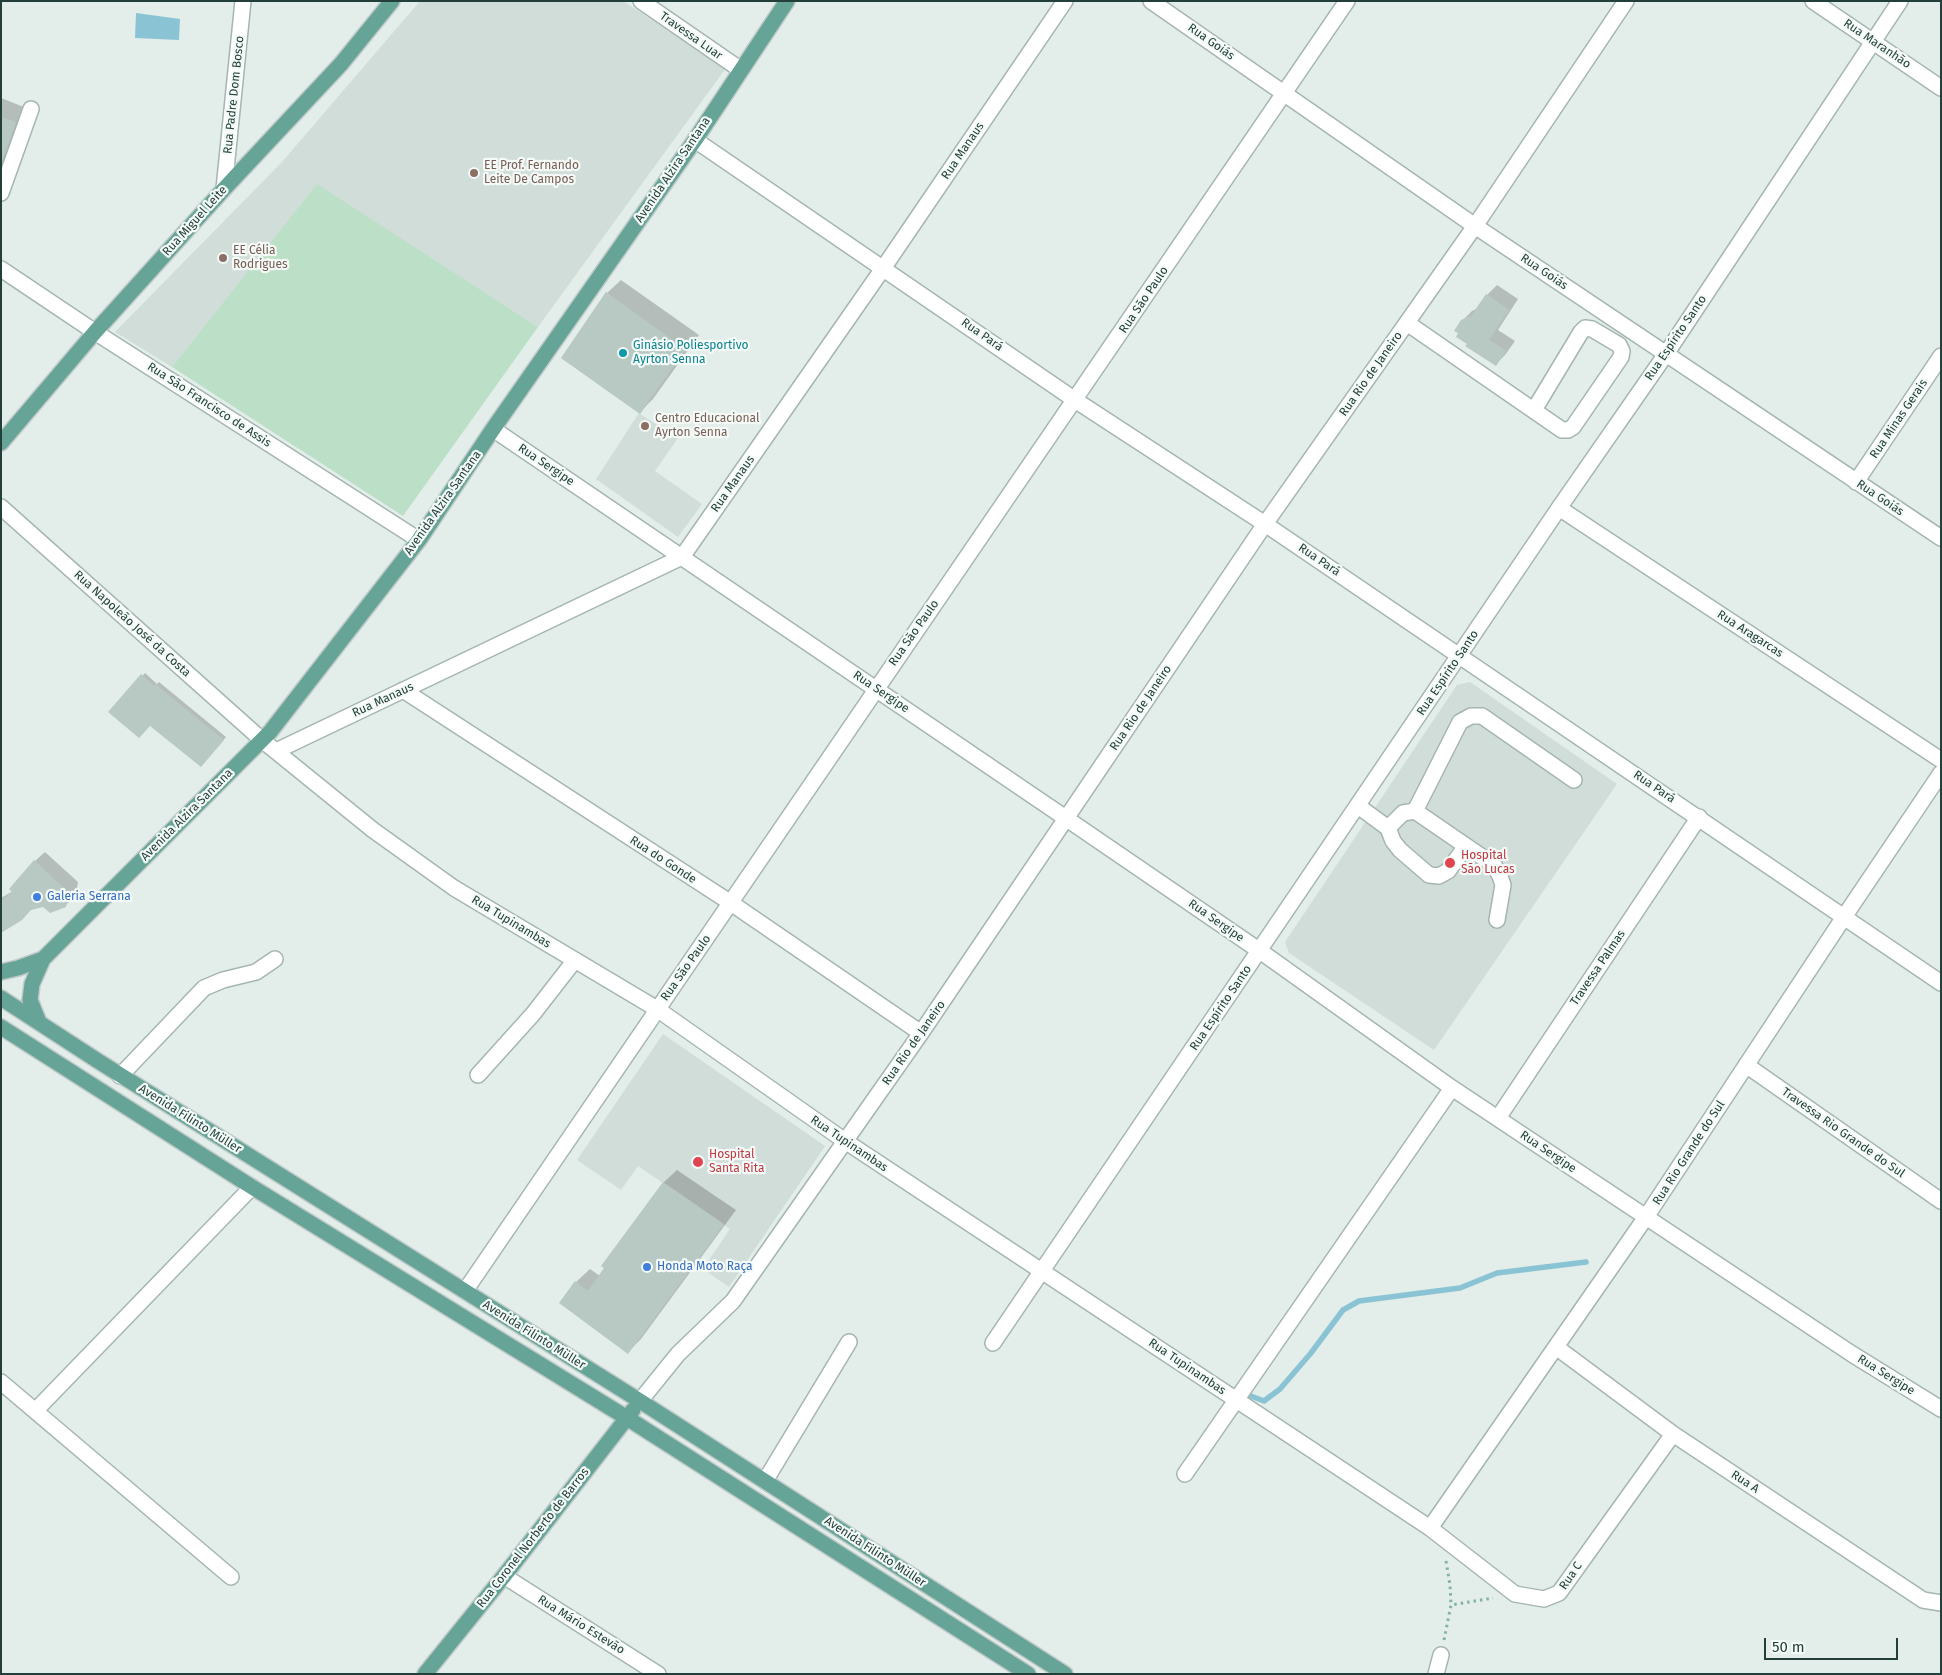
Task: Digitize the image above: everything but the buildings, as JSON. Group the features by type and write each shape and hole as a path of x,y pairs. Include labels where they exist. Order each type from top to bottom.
{"main road":[{"name":"Rua Miguel Leite","path":"1,443 95,332 340,64 392,1"},
{"name":"Avenida Alzira Santana","path":"39,1022 30,1000 32,984 43,959 262,740 419,540 493,430 695,140 788,1"},
{"name":"Avenida Alzira Santana","path":"1,972 43,959"},
{"name":"Avenida Filinto Müller","path":"1,998 120,1076 640,1401 1065,1674"},
{"name":"Avenida Filinto Müller","path":"1,1027 252,1187 649,1432 1024,1673"},
{"name":"Rua Coronel Norberto de Barros","path":"425,1674 640,1401"}],"street":[{"name":"Rua Padre Dom Bosco","path":"224,189 243,1"},
{"name":"Travessa Luar","path":"642,1 741,70"},
{"name":"Rua Manaus","path":"276,751 682,557 884,267 1065,1"},
{"name":"Rua Goiás","path":"1151,1 1475,226 1941,538"},
{"name":"Rua São Paulo","path":"465,1291 1347,1"},
{"name":"Rua Rio de Janeiro","path":"640,1401 678,1354 734,1301 1067,819 1265,524 1475,226 1626,1"},
{"name":"Rua Maranhão","path":"1813,1 1941,88"},
{"name":"Rua Espírito Santo","path":"993,1343 1666,354 1900,1"},
{"path":"1,193 31,110"},
{"name":"Rua Pará","path":"695,140 884,267 1075,400 1265,524 1941,982"},
{"name":"Rua São Francisco de Assis","path":"1,269 95,332 419,540"},
{"path":"1407,323 1562,430 1568,430 1573,427 1621,356 1622,351 1619,345 1592,329 1585,328 1534,410"},
{"name":"Rua Minas Gerais","path":"1856,482 1941,356"},
{"name":"Rua Sergipe","path":"493,430 876,688 1260,951 1452,1088 1852,1354 1941,1409"},
{"name":"Rua Napoleão José da Costa","path":"1,507 262,740"},
{"name":"Rua Aragarcas","path":"1560,508 1941,760"},
{"name":"Rua do Gonde","path":"403,690 731,903 921,1032"},
{"path":"1415,811 1460,722 1471,716 1482,716 1574,780"},
{"path":"262,740 276,751"},
{"name":"Rua Tupinambas","path":"276,751 373,830 454,888 657,1009 845,1141 1436,1532"},
{"name":"Rua Rio Grande do Sul","path":"1436,1532 1556,1347 1646,1217 1941,773"},
{"path":"1358,806 1388,828 1393,841 1400,850 1429,875 1439,876 1448,871 1466,846"},
{"path":"1388,828 1403,813 1415,811 1494,865 1503,885 1497,920"},
{"name":"Travessa Palmas","path":"1498,1118 1699,817"},
{"path":"120,1076 204,988 223,980 256,972 275,959"},
{"path":"478,1075 533,1014 576,960"},
{"name":"Travessa Rio Grande do Sul","path":"1746,1065 1941,1201"},
{"path":"1185,1474 1452,1088"},
{"path":"36,1410 252,1187"},
{"path":"765,1481 849,1342"},
{"name":"Rua A","path":"1556,1347 1673,1434 1923,1600 1941,1603"},
{"path":"1,1382 231,1577"},
{"name":"Rua C","path":"1436,1532 1515,1594 1544,1599 1559,1593 1673,1434"},
{"name":"Rua Mário Estevão","path":"504,1576 658,1674"},
{"path":"1436,1674 1441,1655"}],"path":[{"path":"1436,1532 1450,1585 1450,1605 1441,1655"},
{"path":"1450,1605 1515,1594"}],"shaded area":[{"name":"EE Prof. Fernando Leite De Campos","path":"420,1 623,1 726,68 538,327 317,185 172,367 115,332 282,162"},
{"name":"Centro Educacional Ayrton Senna","path":"606,292 686,349 640,414 678,438 655,471 702,504 678,537 596,479 639,413 561,358"},
{"name":"Hospital São Lucas","path":"1470,682 1617,784 1434,1050 1289,953 1285,942 1457,685"},
{"name":"Hospital Santa Rita","path":"663,1034 825,1146 729,1287 703,1269 730,1229 638,1166 621,1190 577,1160"}],"green space":[{"path":"317,184 538,327 403,516 172,367"}],"water":[{"path":"136,13 180,19 179,40 135,38"}],"waterway":[{"path":"1251,1396 1264,1401 1280,1389 1311,1353 1343,1310 1359,1301 1460,1288 1497,1273 1586,1262"}],"place":[{"name":"EE Prof. Fernando Leite De Campos","path":"474,173"},
{"name":"EE Célia Rodrigues","path":"223,258"},
{"name":"Ginásio Poliesportivo Ayrton Senna","path":"623,353"},
{"name":"Centro Educacional Ayrton Senna","path":"645,426"},
{"name":"Hospital São Lucas","path":"1450,863"},
{"name":"Galeria Serrana","path":"37,897"},
{"name":"Hospital Santa Rita","path":"698,1162"},
{"name":"Honda Moto Raça","path":"647,1267"}]}
